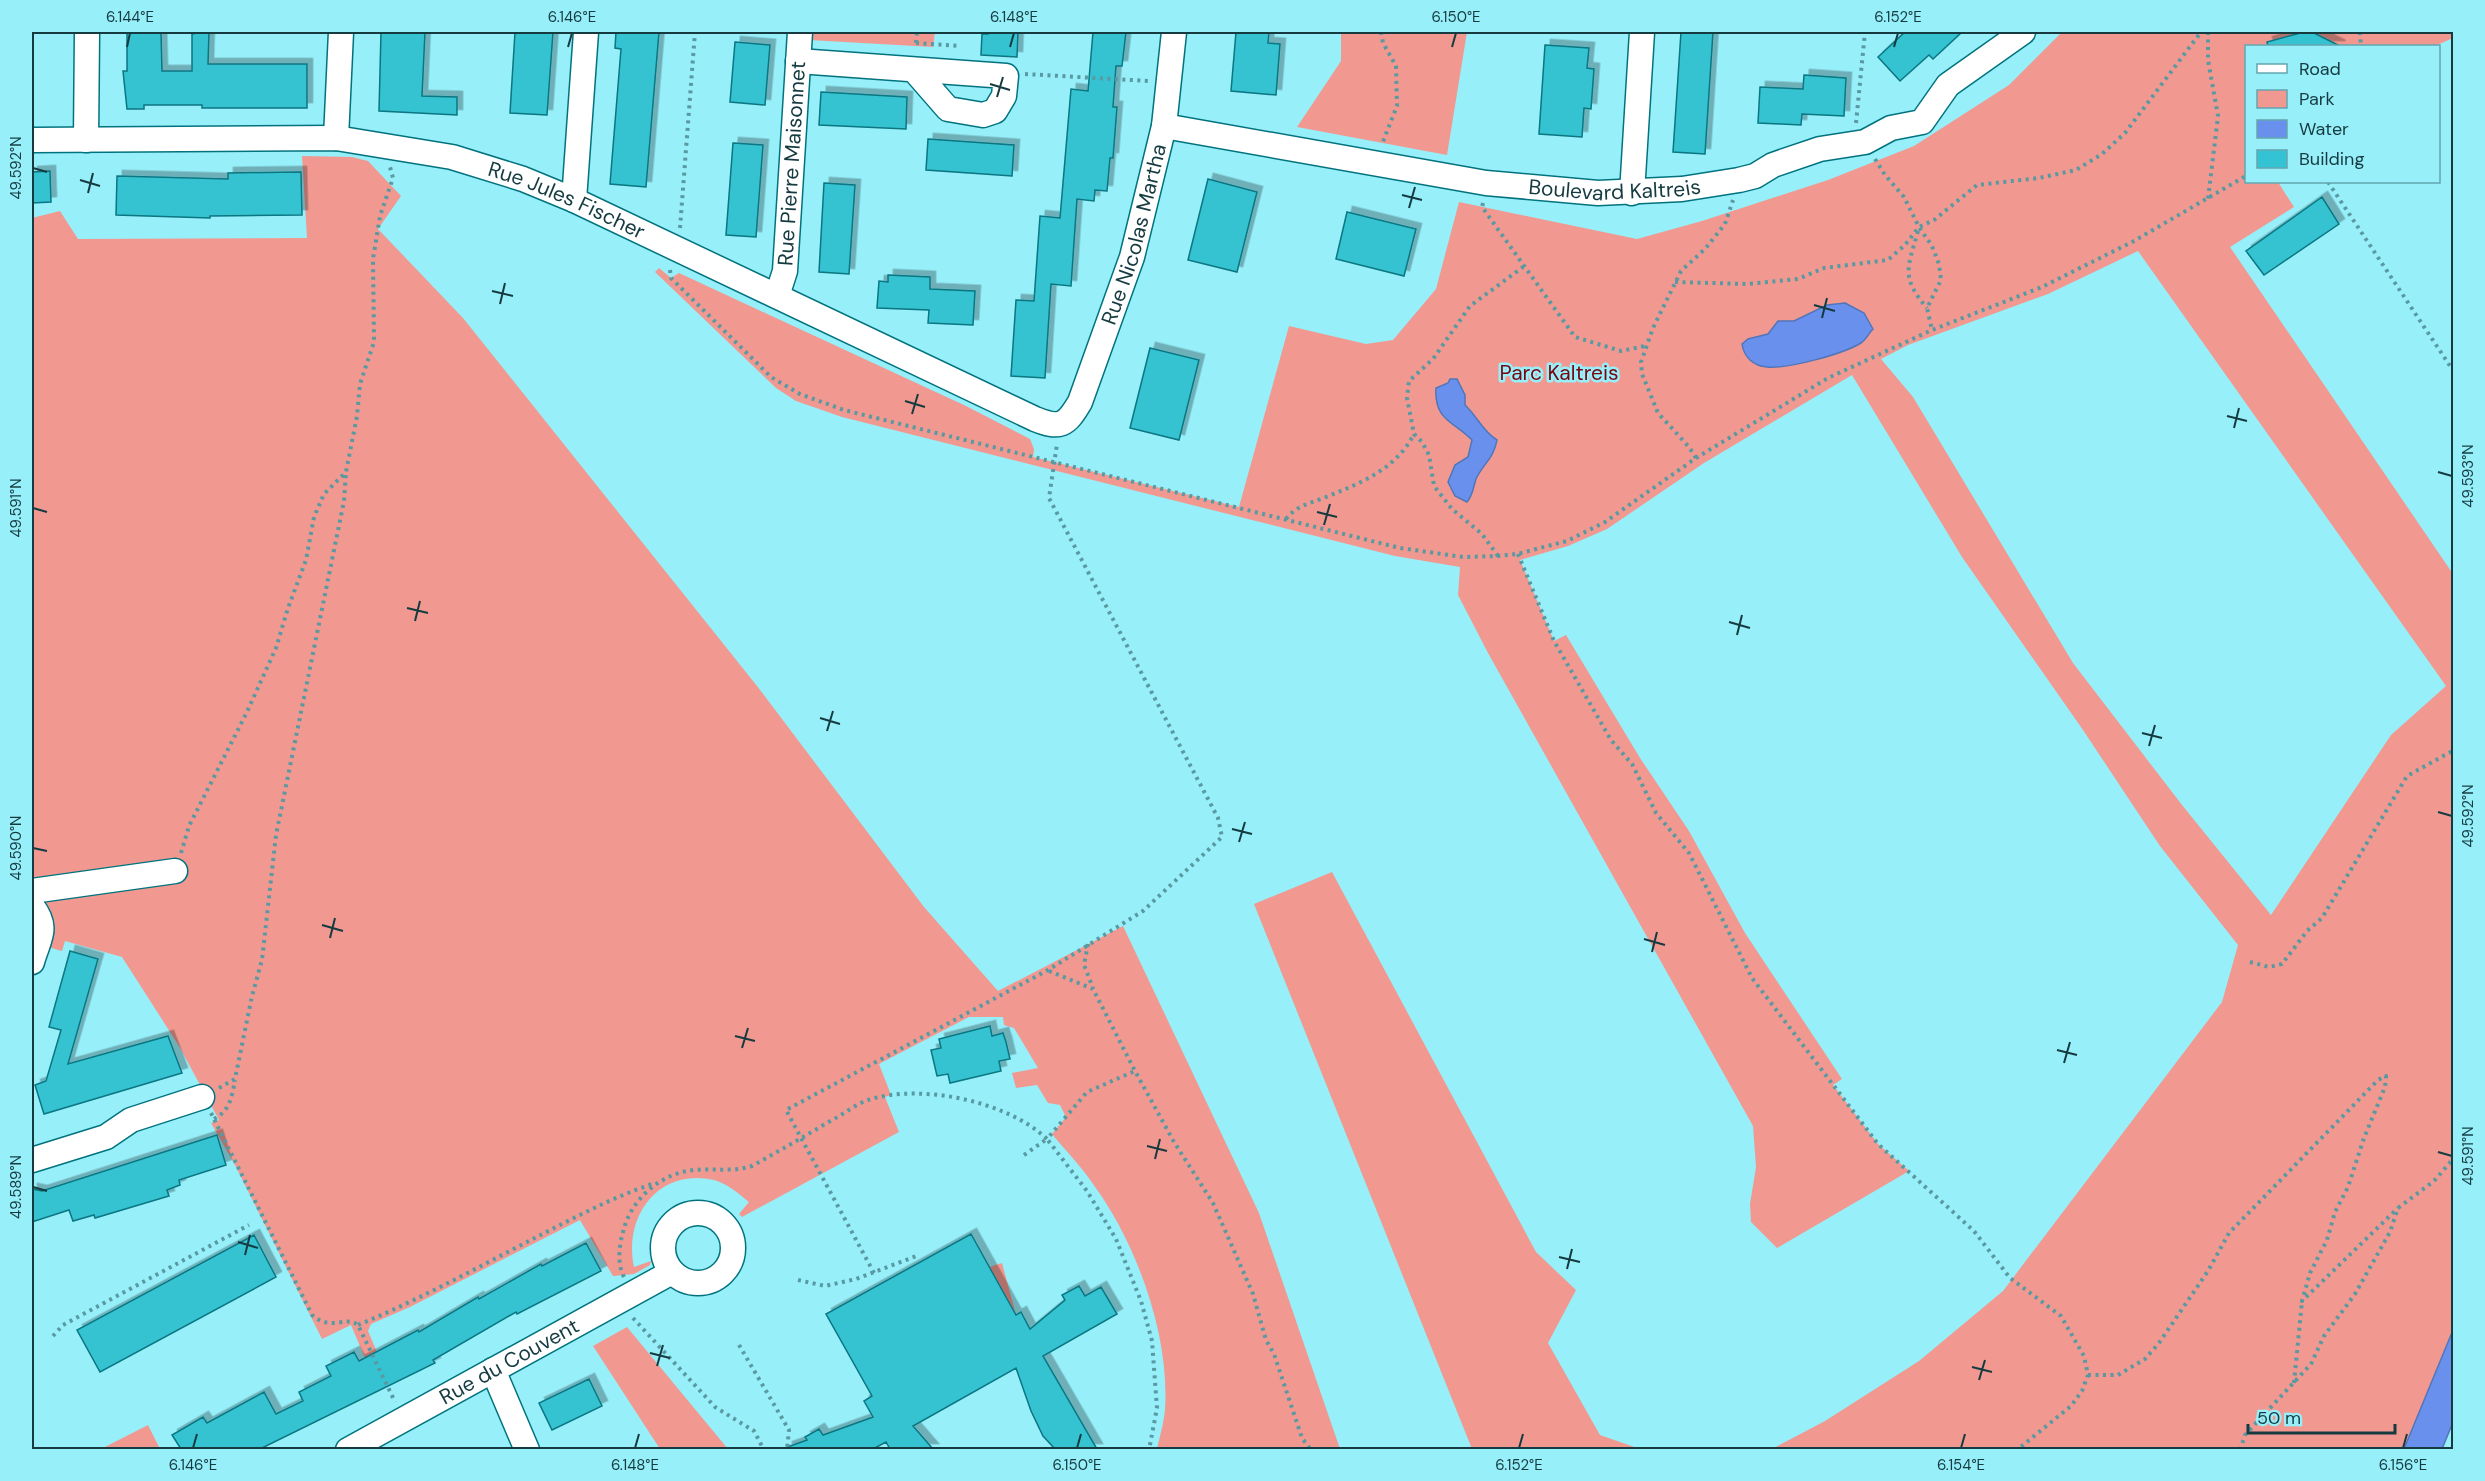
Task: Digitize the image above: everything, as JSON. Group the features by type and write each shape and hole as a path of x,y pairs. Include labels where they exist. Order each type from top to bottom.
{"street":[{"path":"86,140 87,32"},
{"path":"336,138 341,32"},
{"path":"574,200 586,32"},
{"name":"Rue Pierre Maisonnet","path":"777,297 785,272 800,32"},
{"name":"Rue Nicolas Martha","path":"1061,425 1071,418 1080,402 1132,257 1164,126 1174,32"},
{"path":"1632,193 1642,32"},
{"name":"Boulevard Kaltreis","path":"1164,126 1486,183 1598,193 1682,189 1755,176 1773,165 1820,149 1865,142 1891,128 1922,122 1948,85 2023,32"},
{"path":"798,62 1006,76 1004,96 995,111 983,115 948,109 914,70"},
{"name":"Rue Jules Fischer","path":"32,140 336,138 452,157 523,179 574,200 1035,419 1048,424 1061,425"},
{"path":"32,891 175,871"},
{"path":"32,906 38,914 42,928 40,942 32,959"},
{"path":"32,1160 106,1137 131,1120 202,1096"},
{"name":"Rue du Couvent","path":"348,1449 672,1272"},
{"path":"494,1370 527,1449"}],"path":[{"path":"695,32 671,278 771,377 800,394 844,411 1400,548 1463,557 1517,554 1567,541 1605,522 1696,458 1828,378 1932,330 2042,287 2132,242 2245,177"},
{"path":"1373,162 1397,106 1396,66 1383,44 1381,32"},
{"path":"1865,32 1856,123 1885,175 1904,196 1919,227 1932,246 1939,264 1941,280 1927,308"},
{"path":"1675,282 1748,284 1798,279 1824,268 1888,260 1905,245 1919,227 1934,220 1977,186 2039,178 2076,170 2102,154 2125,133 2201,32"},
{"path":"2208,32 2208,60 2218,116 2208,199"},
{"path":"916,43 958,46"},
{"path":"1006,76 1026,73 1134,81 1170,81"},
{"path":"214,1119 226,1110 232,1099 252,996 262,960 276,835 344,501 346,472 357,416 360,384 374,342 372,259 380,216 393,178 389,164 392,146"},
{"path":"1696,458 1658,413 1642,374 1641,362 1645,346 1681,271 1705,249 1725,224 1739,180"},
{"path":"1486,183 1482,207 1575,337 1621,351 1645,346"},
{"path":"2329,183 2454,372"},
{"path":"1919,227 1907,270 1912,292 1927,308 1932,330"},
{"path":"1498,556 1482,534 1452,509 1434,486 1429,455 1422,442 1414,434 1407,398 1409,381 1433,359 1470,306 1523,267"},
{"path":"1286,519 1294,509 1360,483 1389,466 1414,434"},
{"path":"874,1273 786,1110 1048,970 1143,911 1222,837 1218,818 1049,498 1053,461"},
{"path":"175,871 189,826 246,714 276,648 306,560 314,517 324,494 346,472"},
{"path":"1517,554 1554,641 1611,740 1632,764 1656,813 1689,853 1752,978 1878,1144 1974,1231 2010,1278 2061,1316 2084,1356 2088,1375 2082,1392 2071,1406 2017,1449"},
{"path":"2250,962 2269,967 2282,964 2307,931 2322,918 2407,776 2454,750"},
{"path":"1088,944 1084,965 1093,989 1174,1142 1213,1203 1253,1294 1266,1340 1274,1354 1302,1438 1311,1449"},
{"path":"1048,970 1093,989"},
{"path":"1024,1155 1047,1139 1087,1092 1135,1071"},
{"path":"2088,1375 2118,1375 2145,1359 2160,1342 2208,1271 2229,1233 2378,1080 2386,1076 2385,1087 2364,1138 2348,1187 2335,1212 2327,1240 2310,1274 2302,1301 2294,1383"},
{"path":"236,1079 202,1096 312,1315 319,1321 329,1324 348,1321 358,1325 403,1419"},
{"path":"358,1325 408,1304 627,1192 687,1171 740,1170 752,1166 867,1101 884,1096 911,1094 953,1097 988,1107 1029,1125 1047,1139 1087,1191 1116,1239 1141,1301 1152,1341 1157,1408 1149,1449"},
{"path":"2302,1301 2398,1208 2434,1181 2454,1158"},
{"path":"660,1181 639,1198 626,1220 619,1245 625,1298 715,1407 754,1431 765,1449"},
{"path":"2240,1449 2245,1436 2311,1364 2324,1336 2355,1294 2390,1232 2398,1208"},
{"path":"53,1336 63,1325 249,1225"},
{"path":"798,1280 825,1286 874,1273 918,1256"},
{"path":"740,1345 789,1430 787,1449"}],"green space":[{"path":"810,32 935,32 933,47 809,40"},
{"path":"1341,32 1467,32 1447,155 1297,127 1341,61"},
{"name":"Parc Kaltreis","path":"2062,32 2453,32 2453,38 2437,45 2245,45 2245,183 2279,183 2294,207 2230,247 2453,574 2453,1330 2404,1449 1772,1449 1825,1421 1919,1361 2003,1291 2222,1002 2238,945 2160,846 2083,730 1962,557 1852,375 1704,463 1607,529 1568,546 1520,560 1554,641 1566,635 1640,758 1689,831 1745,933 1842,1079 1833,1085 1878,1144 1909,1171 1777,1248 1751,1222 1750,1204 1756,1167 1753,1126 1488,653 1458,595 1460,567 1395,556 842,417 796,401 776,388 655,272 659,268 671,278 679,273 966,406 1030,439 1034,449 1033,457 1239,507 1289,326 1366,344 1393,340 1436,289 1459,202 1637,239 1702,221 1828,180 1914,146 2009,85","holes":["2138,251 2446,686 2391,735 2271,915 2182,805 2073,663 1913,397 1881,359 1908,345 2048,294"]},
{"path":"302,156 352,157 368,161 401,196 378,229 463,318 757,686 924,907 998,991 1123,926 1259,1213 1340,1449 1157,1449 1164,1414 1165,1380 1156,1321 1147,1290 1136,1261 1109,1207 1052,1134 1066,1117 1060,1105 1048,1103 1037,1085 1016,1088 1012,1073 1038,1068 1014,1028 1004,1025 1003,1017 969,1017 879,1064 891,1095 885,1097 899,1132 742,1217 739,1214 749,1202 714,1180 694,1178 677,1181 662,1188 649,1200 634,1230 632,1248 634,1267 651,1261 650,1265 634,1274 613,1276 580,1220 410,1307 371,1324 368,1331 379,1357 370,1370 351,1325 322,1339 235,1165 211,1123 219,1120 179,1046 122,957 65,941 62,951 48,947 52,933 52,919 49,910 36,895 32,869 32,218 60,211 78,239 307,238"},
{"path":"1332,872 1536,1252 1576,1290 1548,1343 1600,1435 1640,1449 1472,1449 1254,904"},
{"path":"1002,1263 1016,1315 989,1267"},
{"path":"627,1327 728,1449 660,1449 593,1346"},
{"path":"148,1425 160,1449 101,1449"}],"water":[{"path":"1845,303 1864,313 1873,329 1863,342 1853,347 1815,360 1776,367 1757,365 1745,353 1742,344 1748,339 1768,334 1778,321 1794,321 1827,305"},
{"path":"1450,379 1457,379 1465,395 1465,405 1497,440 1491,456 1476,479 1467,502 1455,496 1448,482 1455,465 1468,457 1472,440 1446,419 1436,399 1436,388 1448,383"},
{"path":"2453,1330 2453,1422 2442,1449 2404,1449"}],"building":[{"path":"127,32 161,32 162,71 192,71 192,34 202,32 209,32 208,64 307,64 307,108 202,108 202,105 144,105 144,109 127,109 123,71 127,71"},
{"path":"381,32 425,32 422,96 457,97 457,115 379,111"},
{"path":"515,32 553,32 547,115 510,113"},
{"path":"616,32 659,32 646,187 610,184 621,49 615,48"},
{"path":"988,32 1018,32 1017,57 981,55 982,34 988,34"},
{"path":"1093,32 1126,32 1122,66 1116,66 1113,107 1117,107 1113,158 1110,158 1107,191 1095,190 1094,201 1077,199 1071,286 1051,284 1045,378 1011,376 1016,300 1034,301 1040,216 1060,218 1071,89 1088,91"},
{"path":"1236,32 1269,32 1268,43 1280,44 1276,95 1231,91"},
{"path":"1681,32 1713,32 1705,154 1673,152"},
{"path":"1905,32 1962,32 1933,59 1929,55 1900,81 1878,57"},
{"path":"2312,32 2338,45 2268,45 2267,42"},
{"path":"735,42 770,45 765,105 730,102"},
{"path":"1545,45 1589,48 1587,68 1594,69 1591,109 1584,108 1582,137 1539,134"},
{"path":"1804,75 1846,78 1844,116 1802,114 1801,125 1758,123 1760,87 1803,89"},
{"path":"821,92 907,97 906,129 819,125"},
{"path":"928,139 1014,145 1012,176 926,170"},
{"path":"733,143 763,145 756,237 726,235"},
{"path":"50,171 51,202 32,203 32,172"},
{"path":"301,172 302,215 210,216 210,218 116,215 117,176 228,179 228,173"},
{"path":"1208,179 1257,192 1237,272 1188,260"},
{"path":"824,183 855,185 849,274 819,272"},
{"path":"2322,197 2339,224 2264,275 2246,251"},
{"path":"1347,212 1416,229 1404,276 1336,259"},
{"path":"888,275 930,277 930,289 975,291 973,325 928,323 929,310 877,308 879,281 888,282"},
{"path":"1150,348 1199,360 1179,440 1130,428"},
{"path":"70,951 98,959 68,1064 168,1036 182,1073 44,1114 35,1085 46,1081 61,1030 49,1027"},
{"path":"990,1026 992,1036 1003,1033 1006,1042 1010,1059 999,1061 1001,1071 950,1083 948,1074 937,1076 931,1050 941,1048 939,1039"},
{"path":"217,1135 226,1165 179,1180 180,1185 167,1190 169,1196 95,1218 94,1215 73,1221 69,1210 32,1222 32,1189 42,1191"},
{"path":"971,1234 1016,1315 1021,1312 1030,1329 1065,1300 1062,1295 1079,1286 1085,1296 1101,1287 1117,1314 1043,1356 1097,1449 1055,1449 1043,1436 1031,1411 1016,1368 913,1426 933,1449 890,1449 886,1442 873,1449 787,1449 787,1447 807,1440 805,1437 819,1429 823,1435 873,1417 864,1401 872,1396 826,1314"},
{"path":"254,1235 276,1277 100,1372 77,1330"},
{"path":"586,1243 601,1271 517,1314 516,1312 433,1360 435,1363 260,1449 181,1449 172,1435 203,1417 207,1423 264,1392 276,1414 303,1401 299,1392 331,1376 326,1366 354,1352 359,1361 418,1330 419,1332 478,1297 479,1299 541,1264 542,1266"},
{"path":"589,1379 602,1406 552,1430 539,1403"}]}
